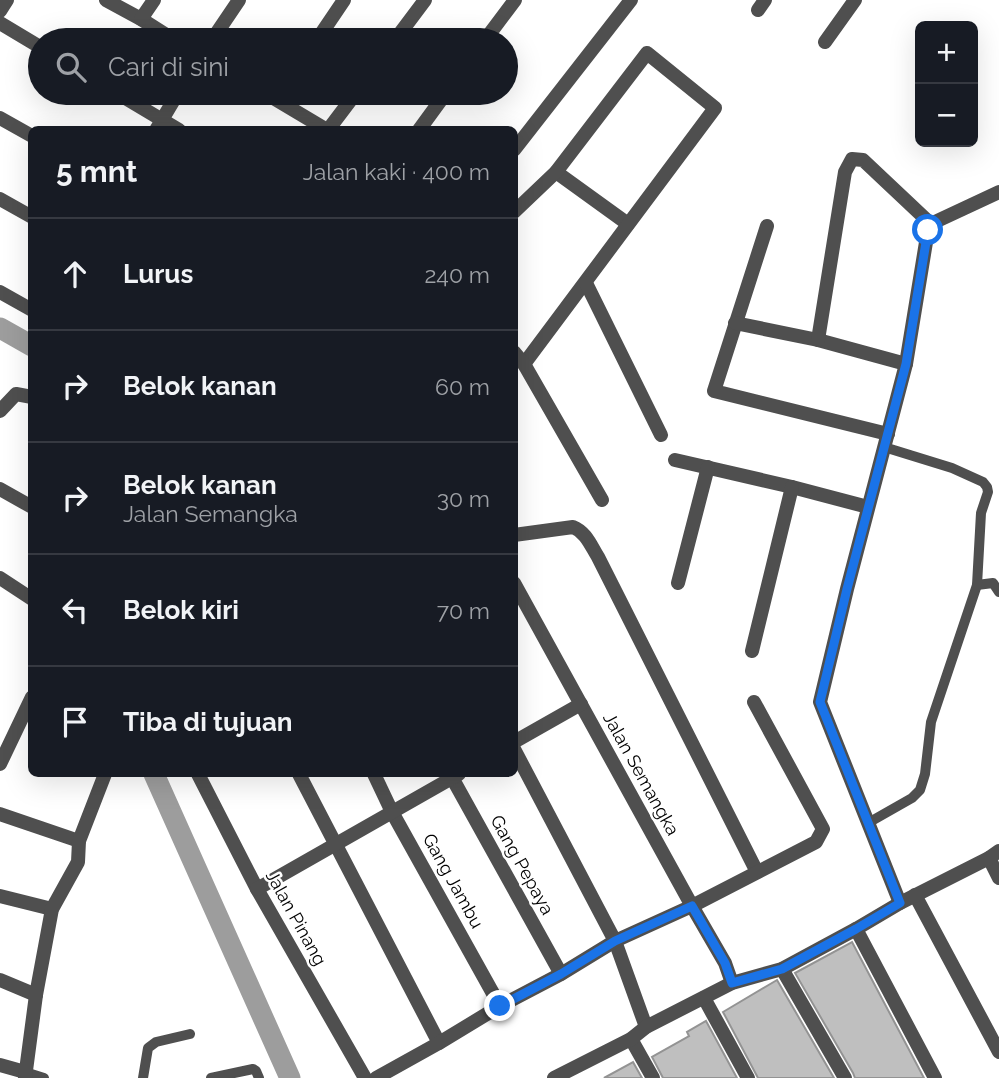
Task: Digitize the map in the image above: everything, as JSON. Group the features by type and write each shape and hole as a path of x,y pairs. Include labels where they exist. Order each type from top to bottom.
{"street":[{"path":"0,11 7,0"},
{"path":"106,0 155,28"},
{"path":"141,19 153,0"},
{"path":"220,28 239,0"},
{"path":"325,28 344,0"},
{"path":"404,28 425,0"},
{"path":"494,28 515,0"},
{"path":"518,145 631,0"},
{"path":"825,42 855,0"},
{"path":"0,23 28,40"},
{"path":"518,207 556,172 647,53 715,108 586,283 519,358 602,500"},
{"path":"133,105 159,125 171,105"},
{"path":"290,105 322,126"},
{"path":"331,126 347,105"},
{"path":"422,126 437,105"},
{"path":"0,118 28,134"},
{"path":"818,341 845,172 852,159 863,160 932,225"},
{"path":"556,172 628,224"},
{"path":"900,903 820,702 867,507 906,364 928,230 932,225 999,192"},
{"path":"0,199 28,215"},
{"path":"767,226 714,391 886,441"},
{"path":"586,283 661,435"},
{"path":"0,292 28,308"},
{"path":"735,323 906,364"},
{"path":"0,411 16,394 28,396"},
{"path":"675,460 867,507"},
{"path":"678,583 708,467"},
{"path":"752,651 792,487"},
{"path":"0,489 28,505"},
{"path":"518,534 573,527 584,534 757,872"},
{"path":"0,578 28,596"},
{"name":"Jalan Semangka","path":"518,590 725,963 732,983"},
{"path":"376,1078 615,941 692,906 816,842 823,830 754,702"},
{"path":"518,740 581,704"},
{"path":"0,764 28,705"},
{"path":"518,757 615,941 646,1027"},
{"path":"0,1065 25,1075 52,909 78,862 79,841 104,777"},
{"name":"Jalan Pinang","path":"200,777 257,889 365,1078"},
{"path":"301,777 439,1043"},
{"name":"Gang Jambu","path":"375,777 392,812 500,1006"},
{"path":"257,889 451,777"},
{"name":"Gang Pepaya","path":"455,777 561,974"},
{"path":"0,814 79,841"},
{"path":"563,1076 631,1039 646,1027 732,983 782,969 900,903 994,855 999,878"},
{"path":"915,895 999,1052"},
{"path":"0,896 52,909"},
{"path":"856,929 935,1078"},
{"path":"782,969 845,1078"},
{"path":"0,980 36,995"},
{"path":"704,998 748,1078"},
{"path":"631,1039 653,1078"}],"lane":[{"path":"868,823 912,798 920,790 925,774 931,722 977,585 981,513 988,492 983,482 886,441"},
{"path":"977,585 997,585"},
{"path":"143,1078 148,1048 156,1042 190,1034"},
{"path":"211,1078 253,1069 259,1078"},
{"path":"25,1075 44,1078"}],"building":[{"path":"852,942 924,1078 855,1078 795,973"},
{"path":"777,980 834,1078 758,1078 723,1012"},
{"path":"706,1021 737,1078 663,1078 652,1057 689,1036 687,1032"},
{"path":"633,1062 642,1078 604,1078"}],"waterway":[{"path":"0,328 28,344"},
{"path":"155,777 290,1078"}],"route":[{"path":"500,1006 561,974 615,941 692,906 725,963 732,983 782,969 900,903 820,702 867,507 906,364 928,230"}]}
